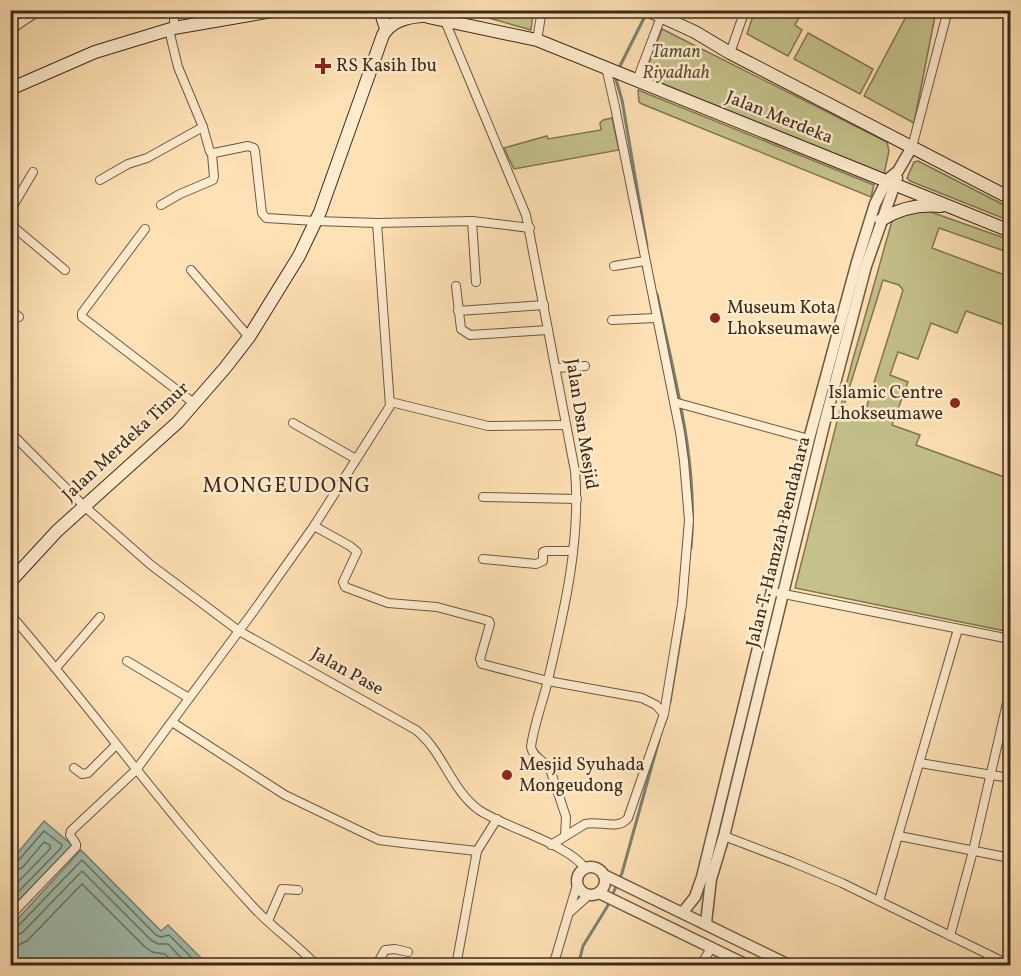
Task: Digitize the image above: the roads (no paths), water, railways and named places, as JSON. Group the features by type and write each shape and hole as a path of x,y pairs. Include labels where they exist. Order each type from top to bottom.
{"main road":[{"path":"10,89 95,52 172,29 278,10"},
{"path":"380,10 386,29 416,14"},
{"name":"Jalan Merdeka","path":"416,14 442,16 537,40 893,179 951,207 1011,231"},
{"name":"Jalan Merdeka","path":"655,14 695,32 730,53 1011,198"},
{"name":"Jalan Merdeka Timur","path":"10,582 57,531 168,432 195,404 249,337 299,256 315,221 336,171 379,43 386,29"},
{"path":"881,220 892,213 908,208 951,207"}],"street":[{"path":"10,30 40,10"},
{"path":"161,205 214,179 212,154 178,67 172,29 174,10"},
{"path":"537,40 542,10"},
{"path":"730,53 745,10"},
{"path":"912,147 948,10"},
{"path":"634,79 655,14"},
{"name":"Jalan Dsn Mesjid","path":"442,16 530,228 575,471 577,499 573,551 548,681 531,747 534,755 550,769 566,817 565,835"},
{"path":"551,845 589,822 618,825 626,822 652,754 664,714 682,604 689,520 676,402 656,318 606,68"},
{"path":"100,180 128,164 147,158 203,127"},
{"path":"212,154 248,146 254,148 264,216 269,219 377,223 471,221 530,228"},
{"name":"Jalan T. Hamzah Bendahara","path":"706,923 706,878 771,591 809,439 875,204 912,147"},
{"path":"10,211 33,172"},
{"name":"Jalan T. Hamzah Bendahara","path":"683,912 706,878 724,836 824,425 866,266 893,179"},
{"path":"471,221 476,282"},
{"path":"10,916 76,847 70,835 71,831 136,770 172,722 314,526 391,402 377,223"},
{"path":"10,224 65,270"},
{"path":"145,229 82,316 195,404"},
{"path":"614,266 645,261"},
{"path":"191,270 249,337"},
{"path":"456,286 461,329 470,335 548,330"},
{"path":"458,311 544,305"},
{"path":"10,310 20,317"},
{"path":"612,320 656,318"},
{"path":"556,368 585,366"},
{"path":"391,402 488,426 566,425"},
{"path":"676,402 809,439"},
{"path":"293,423 356,459"},
{"name":"Jalan Pase","path":"10,432 84,506 151,565 239,631 416,730 431,744 471,803 497,819 573,856 585,868"},
{"path":"483,497 577,499"},
{"path":"314,526 357,552 343,582 345,587 388,603 437,608 489,621 480,663 548,681 642,698 656,705 664,714"},
{"path":"483,559 536,564 543,561 545,551 573,551"},
{"path":"771,591 1011,639"},
{"path":"10,614 56,668 136,770 268,921 317,966"},
{"path":"56,668 100,618"},
{"path":"879,901 958,629"},
{"path":"127,660 189,699"},
{"path":"950,936 992,775 1011,690"},
{"path":"744,708 755,711"},
{"path":"172,722 285,795 379,840 477,851"},
{"path":"74,768 86,774 116,745"},
{"path":"920,763 1011,778"},
{"path":"456,966 477,851 497,819"},
{"path":"724,836 792,862 879,901 1011,965"},
{"path":"898,836 1011,858"},
{"path":"553,966 570,912 578,875 589,867 598,868 609,877 791,966"},
{"path":"570,912 598,895 609,877"},
{"path":"577,885 584,893 619,902 749,966"},
{"path":"268,921 282,890 298,890"},
{"path":"700,966 712,947"},
{"path":"376,966 386,950 395,949 408,952"}],"water":[{"path":"44,821 72,845 18,901 11,894 11,861"},
{"path":"81,850 161,931 168,925 208,965 11,965 11,926"}],"waterway":[{"path":"618,70 646,14"},
{"path":"615,76 622,100 647,246"},
{"path":"657,294 688,452 693,516 691,548"},
{"path":"670,702 684,617"},
{"path":"578,966 583,946 607,907 622,873 659,740"}],"place":[{"name":"RS Kasih Ibu","path":"323,66"},
{"name":"Museum Kota Lhokseumawe","path":"715,318"},
{"name":"Islamic Centre Lhokseumawe","path":"955,403"},
{"name":"Mesjid Syuhada Mongeudong","path":"507,775"}],"district":[{"name":"MONGEUDONG","path":"287,486"}],"park label":[{"name":"Taman Riyadhah","path":"676,62"}]}
